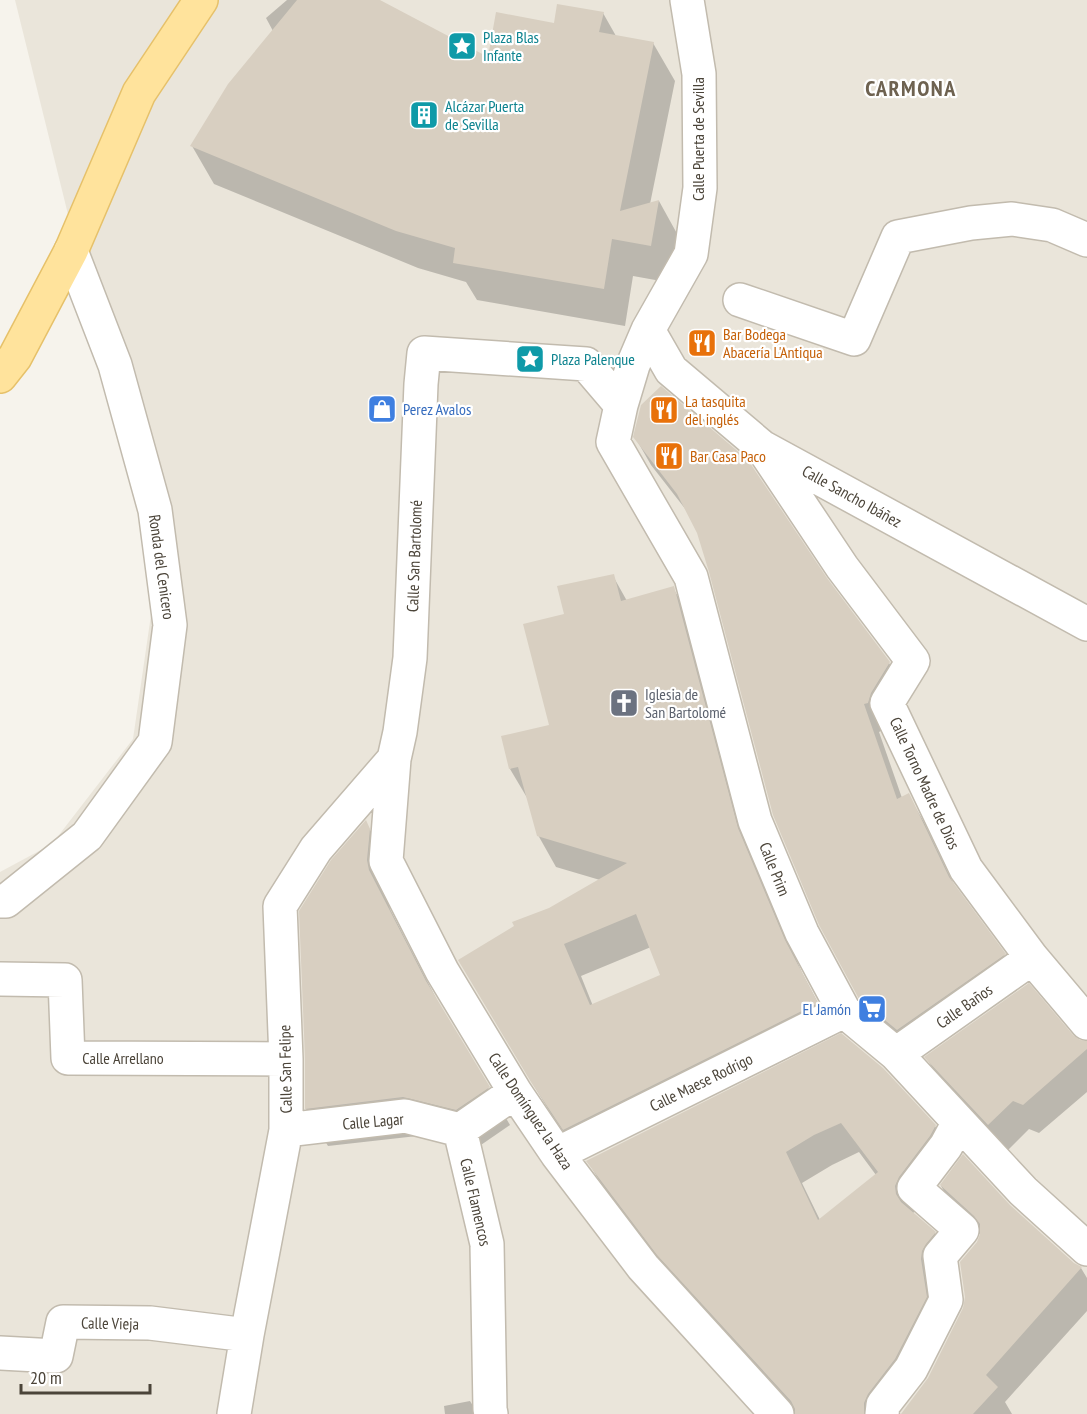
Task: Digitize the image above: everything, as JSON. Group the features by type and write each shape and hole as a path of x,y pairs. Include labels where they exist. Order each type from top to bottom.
{"main road":[{"path":"0,376 15,357 71,251 139,93 201,0"}],"street":[{"name":"Calle Puerta de Sevilla","path":"621,405 633,365 648,330 691,254 700,188 699,74 687,0"},
{"path":"740,300 854,339 898,237 971,223 1012,219 1052,225 1087,240"},
{"name":"Ronda del Cenicero","path":"0,901 6,901 87,836 155,742 170,626 155,510 115,365 71,251"},
{"name":"Calle Sancho Ibáñez","path":"648,330 671,370 762,447 1087,624"},
{"name":"Calle San Bartolomé","path":"394,759 410,658 424,353 586,364 621,405"},
{"name":"Calle Prim","path":"621,405 613,442 691,577 755,821 802,933 844,1011 896,1054 1023,1191 1087,1249"},
{"name":"Calle Torno Madre de Dios","path":"762,447 842,567 913,661 887,703 966,868 1032,958 1087,1023"},
{"name":"Calle San Felipe","path":"234,1414 286,1130 286,1059 280,906 316,849 394,759"},
{"name":"Calle Domínguez la Haza","path":"394,759 386,861 442,971 515,1092 557,1154 643,1267 777,1414"},
{"name":"Calle Baños","path":"896,1054 1032,958"},
{"name":"Calle Arrellano","path":"0,979 65,980 68,1058 286,1059"},
{"name":"Calle Maese Rodrigo","path":"557,1154 844,1011"},
{"path":"460,1130 515,1092"},
{"name":"Calle Lagar","path":"286,1130 405,1116 460,1130"},
{"path":"882,1414 883,1405 911,1369 946,1300 940,1256 962,1230 914,1188 946,1146 959,1122"},
{"name":"Calle Flamencos","path":"460,1130 487,1244 490,1409 492,1414"},
{"name":"Calle Vieja","path":"0,1353 56,1356 63,1322 150,1323 247,1335"}],"shaded area":[{"path":"15,0 1087,0 1087,1414 0,1414 0,872 52,844 133,739 153,601 130,465"}],"building":[{"name":"Alcázar Puerta de Sevilla","path":"297,0 380,0 488,57 496,12 554,23 557,4 604,12 599,32 654,42 620,211 659,200 651,246 612,239 604,289 453,263 455,248 396,231 190,146 228,84"},
{"path":"661,386 748,460 827,578 890,662 871,693 868,703 864,704 897,799 909,793 949,877 1006,954 897,1030 859,999 819,925 773,815 697,533 677,494 633,437 641,405"},
{"path":"614,574 621,601 674,586 738,828 785,940 818,1003 563,1130 531,1082 458,960 514,926 512,922 549,908 627,863 537,836 518,767 509,769 501,736 549,725 523,624 564,614 557,586","holes":["636,914 660,975 590,1005 564,944"]},
{"path":"366,820 370,829 367,860 369,870 426,981 490,1087 456,1110 403,1097 305,1109 299,911 331,860"},
{"path":"1029,983 1073,1035 1080,1040 1087,1041 1087,1049 1023,1105 1013,1101 988,1125 924,1057"},
{"path":"841,1033 883,1068 936,1125 895,1186 896,1194 901,1202 936,1232 922,1251 921,1259 927,1297 895,1359 868,1394 864,1403 864,1414 795,1414 791,1401 657,1255 586,1161","holes":["841,1123 878,1172 818,1220 786,1152 814,1135"]},
{"path":"963,1154 1010,1205 1074,1263 1082,1267 986,1375 998,1387 973,1414 901,1414 928,1378 963,1308 965,1297 960,1262 977,1242 980,1224 940,1185"}],"place":[{"name":"Plaza Blas Infante","path":"462,46"},
{"name":"Alcázar Puerta de Sevilla","path":"424,115"},
{"name":"Bar Bodega Abacería L'Antiqua","path":"702,343"},
{"name":"Plaza Palenque","path":"530,359"},
{"name":"Perez Avalos","path":"382,409"},
{"name":"La tasquita del inglés","path":"664,410"},
{"name":"Bar Casa Paco","path":"669,456"},
{"name":"Iglesia de San Bartolomé","path":"624,703"},
{"name":"El Jamón","path":"872,1009"}],"district":[{"name":"CARMONA","path":"911,88"}]}
